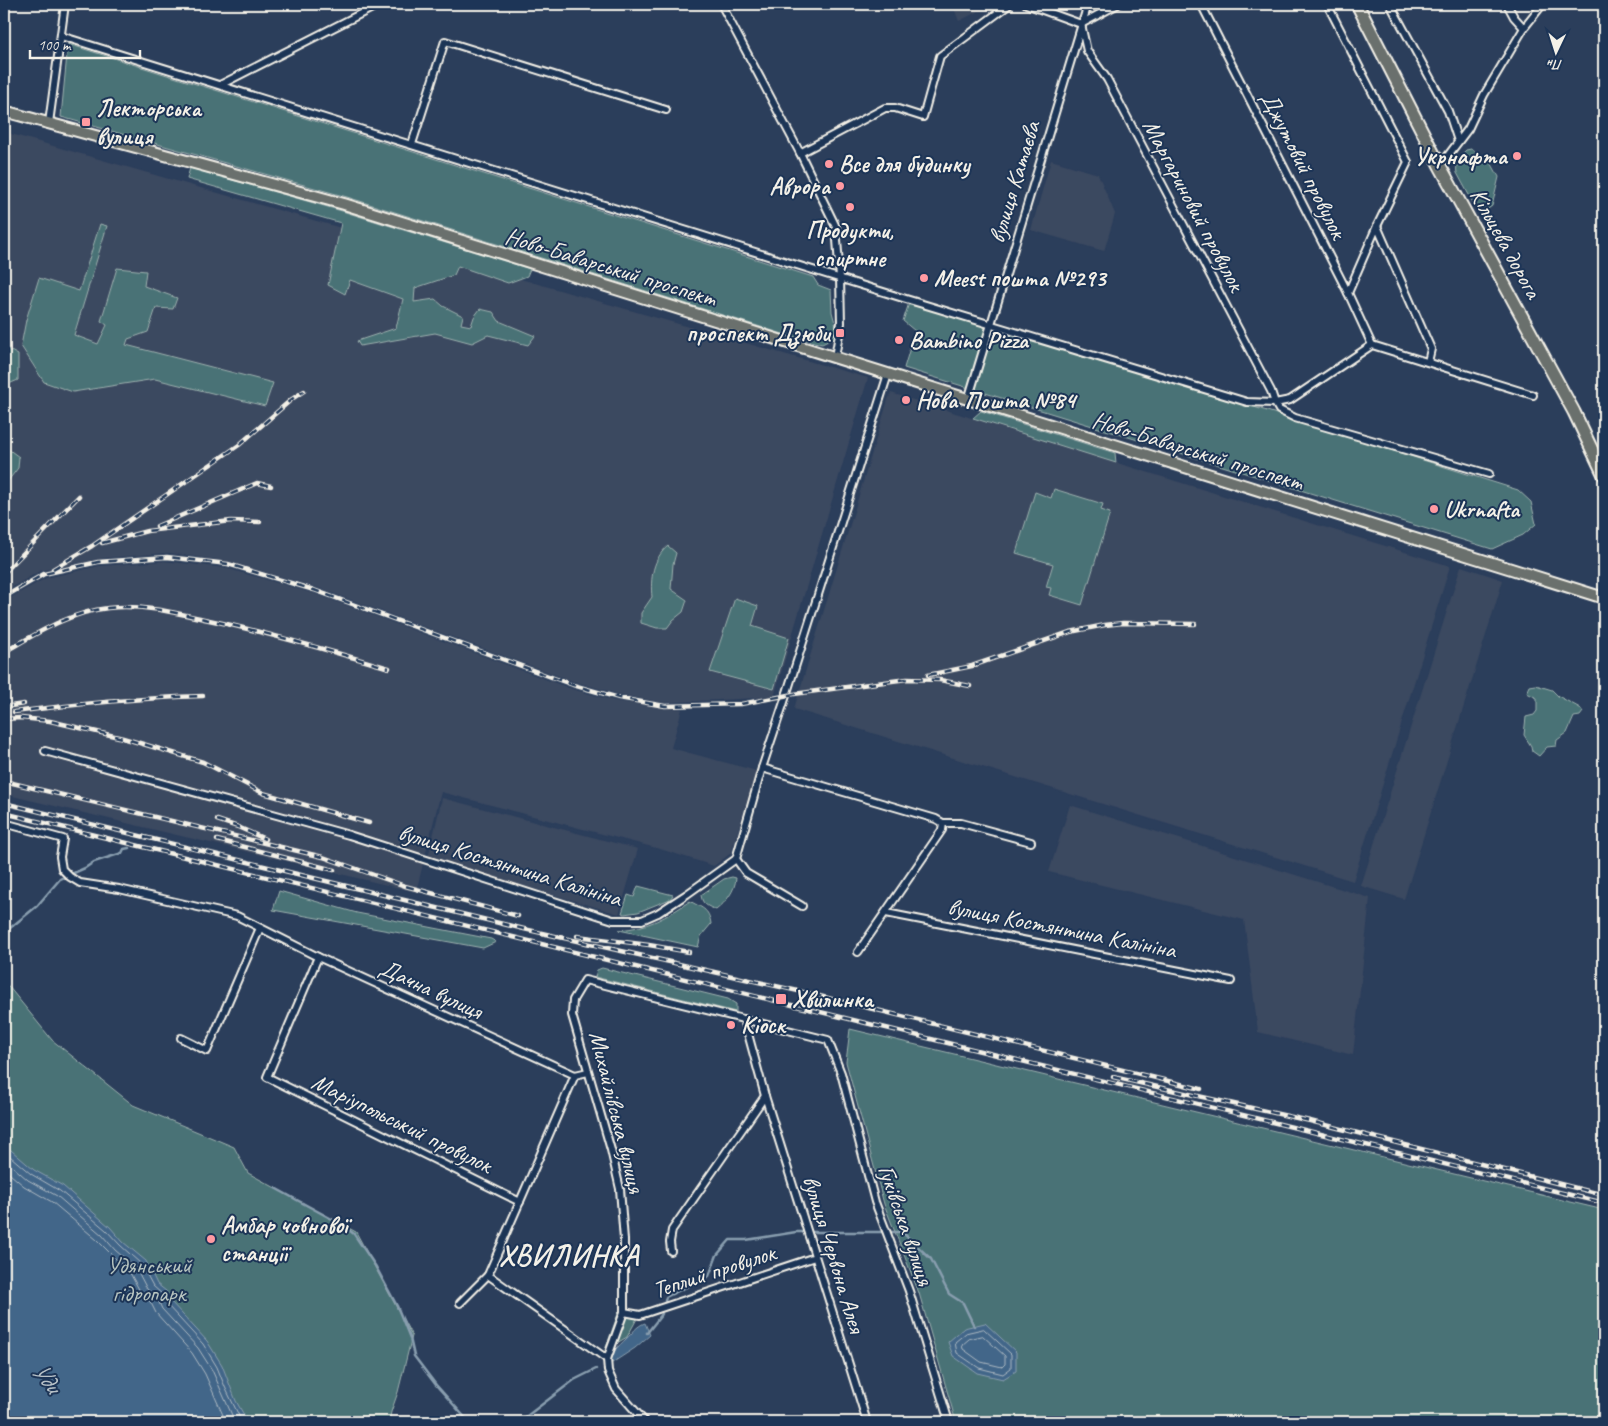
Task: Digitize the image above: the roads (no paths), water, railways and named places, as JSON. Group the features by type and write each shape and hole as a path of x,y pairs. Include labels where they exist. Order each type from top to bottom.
{"highway":[{"name":"Кільцева дорога","path":"1357,4 1440,166 1574,412 1604,475"}],"main road":[{"name":"Ново-Баварський проспект","path":"4,111 344,204 1604,598"}],"street":[{"path":"49,123 65,4"},
{"path":"220,84 380,4"},
{"path":"721,4 836,226 842,323 835,357"},
{"path":"800,154 885,108 895,108 923,117 940,56 1010,4"},
{"path":"1026,4 1081,24 1118,4"},
{"name":"вулиця Катаєва","path":"968,400 1088,4"},
{"name":"Джутовий провулок","path":"1201,4 1348,293 1372,345"},
{"path":"1328,4 1408,162 1377,226 1348,293"},
{"path":"1390,4 1448,111 1458,141"},
{"path":"1507,4 1514,17 1524,28"},
{"path":"1440,166 1468,129 1484,95 1524,28 1542,4"},
{"name":"Маргариновий провулок","path":"1081,24 1087,51 1107,79 1271,391 1275,403"},
{"path":"61,36 840,278 1248,402 1275,403 1290,400 1372,345 1532,395"},
{"path":"412,144 446,41 666,110"},
{"path":"1377,226 1431,349 1428,362"},
{"path":"802,906 746,873 736,859 762,768 888,374"},
{"path":"1275,403 1279,410 1295,418 1489,474"},
{"name":"вулиця Костянтина Калініна","path":"45,751 349,835 613,920 642,920 658,913 736,859"},
{"path":"762,768 936,819 943,823 961,823 1031,842"},
{"name":"Дачна вулиця","path":"4,823 63,839 60,857 63,872 80,883 119,889 237,916 318,957 575,1075"},
{"path":"858,952 942,830 943,823"},
{"name":"вулиця Костянтина Калініна","path":"886,913 1230,981"},
{"path":"181,1038 207,1051 260,928"},
{"name":"Маріупольський провулок","path":"318,957 267,1078 520,1202"},
{"name":"Михайлівська вулиця","path":"607,1359 624,1312 624,1240 620,1189 611,1150 572,1015 573,1000 585,980 744,1020"},
{"name":"Гуківська вулиця","path":"744,1020 828,1040 841,1073 875,1202 910,1291 950,1422"},
{"name":"вулиця Червона Алея","path":"744,1020 765,1096 867,1422"},
{"path":"460,1303 488,1276 575,1075 588,1072"},
{"path":"671,1252 672,1230 765,1096"},
{"name":"Теплий провулок","path":"624,1312 640,1315 815,1257"},
{"path":"488,1276 607,1359 608,1371 616,1389 645,1422"}],"water":[{"name":"Уди","path":"4,1144 34,1170 63,1186 146,1261 157,1284 166,1291 171,1302 207,1341 222,1365 236,1401 248,1422 4,1422"},
{"path":"645,1323 650,1335 635,1348 612,1363 612,1356 616,1350 637,1328"},
{"path":"985,1323 1016,1352 1016,1371 1003,1379 977,1373 953,1356 948,1342 964,1328"}],"waterway":[{"path":"4,933 37,906 60,879 94,862 122,853 124,849 129,848"},
{"path":"275,1188 341,1224 354,1234 376,1267 397,1306 410,1338 414,1356 436,1385 469,1422"},
{"path":"665,1301 666,1297 709,1276 717,1255 730,1240 746,1240 796,1232 902,1232 931,1259 949,1294 963,1303 974,1326"},
{"path":"647,1333 662,1314"},
{"path":"519,1422 574,1380 596,1369"}],"railway":[{"path":"53,569 92,546 239,445 292,399 304,391"},
{"path":"157,526 257,483 271,486"},
{"path":"4,573 79,496"},
{"path":"102,543 147,531 231,521 260,522"},
{"path":"4,597 44,574 98,562 167,557 228,564 314,590 573,685 619,698 665,706 741,704 794,694 907,679 940,680 970,686"},
{"path":"4,652 41,631 80,614 108,608 134,607 172,612 232,625 300,642 389,668"},
{"path":"928,675 972,666 1070,632 1105,625 1123,623 1195,624"},
{"path":"14,712 155,698 203,696"},
{"path":"4,707 24,704"},
{"path":"4,719 21,718 50,721 123,738 203,762 263,793 369,823"},
{"path":"4,781 323,857 405,886 518,916"},
{"path":"4,803 524,929 807,993 1201,1089"},
{"path":"4,813 1604,1203"},
{"path":"217,820 265,839"},
{"path":"217,840 334,870"},
{"path":"577,936 689,952"},
{"path":"1113,1077 1310,1121 1604,1195"}],"place":[{"name":"Лекторська вулиця","path":"86,122"},
{"name":"Укрнафта","path":"1517,156"},
{"name":"Все для будинку","path":"829,164"},
{"name":"Аврора","path":"840,186"},
{"name":"Продукти, спиртне","path":"850,207"},
{"name":"Meest пошта №293","path":"924,278"},
{"name":"проспект Дзюби","path":"840,333"},
{"name":"Bambino Pizza","path":"899,340"},
{"name":"Нова Пошта №84","path":"906,400"},
{"name":"Ukrnafta","path":"1434,509"},
{"name":"Хвилинка","path":"781,999"},
{"name":"Кіоск","path":"731,1025"},
{"name":"Амбар човнової станції","path":"211,1239"}],"district":[{"name":"ХВИЛИНКА","path":"569,1255"}],"park label":[{"name":"Удянський гідропарк","path":"149,1279"}]}
